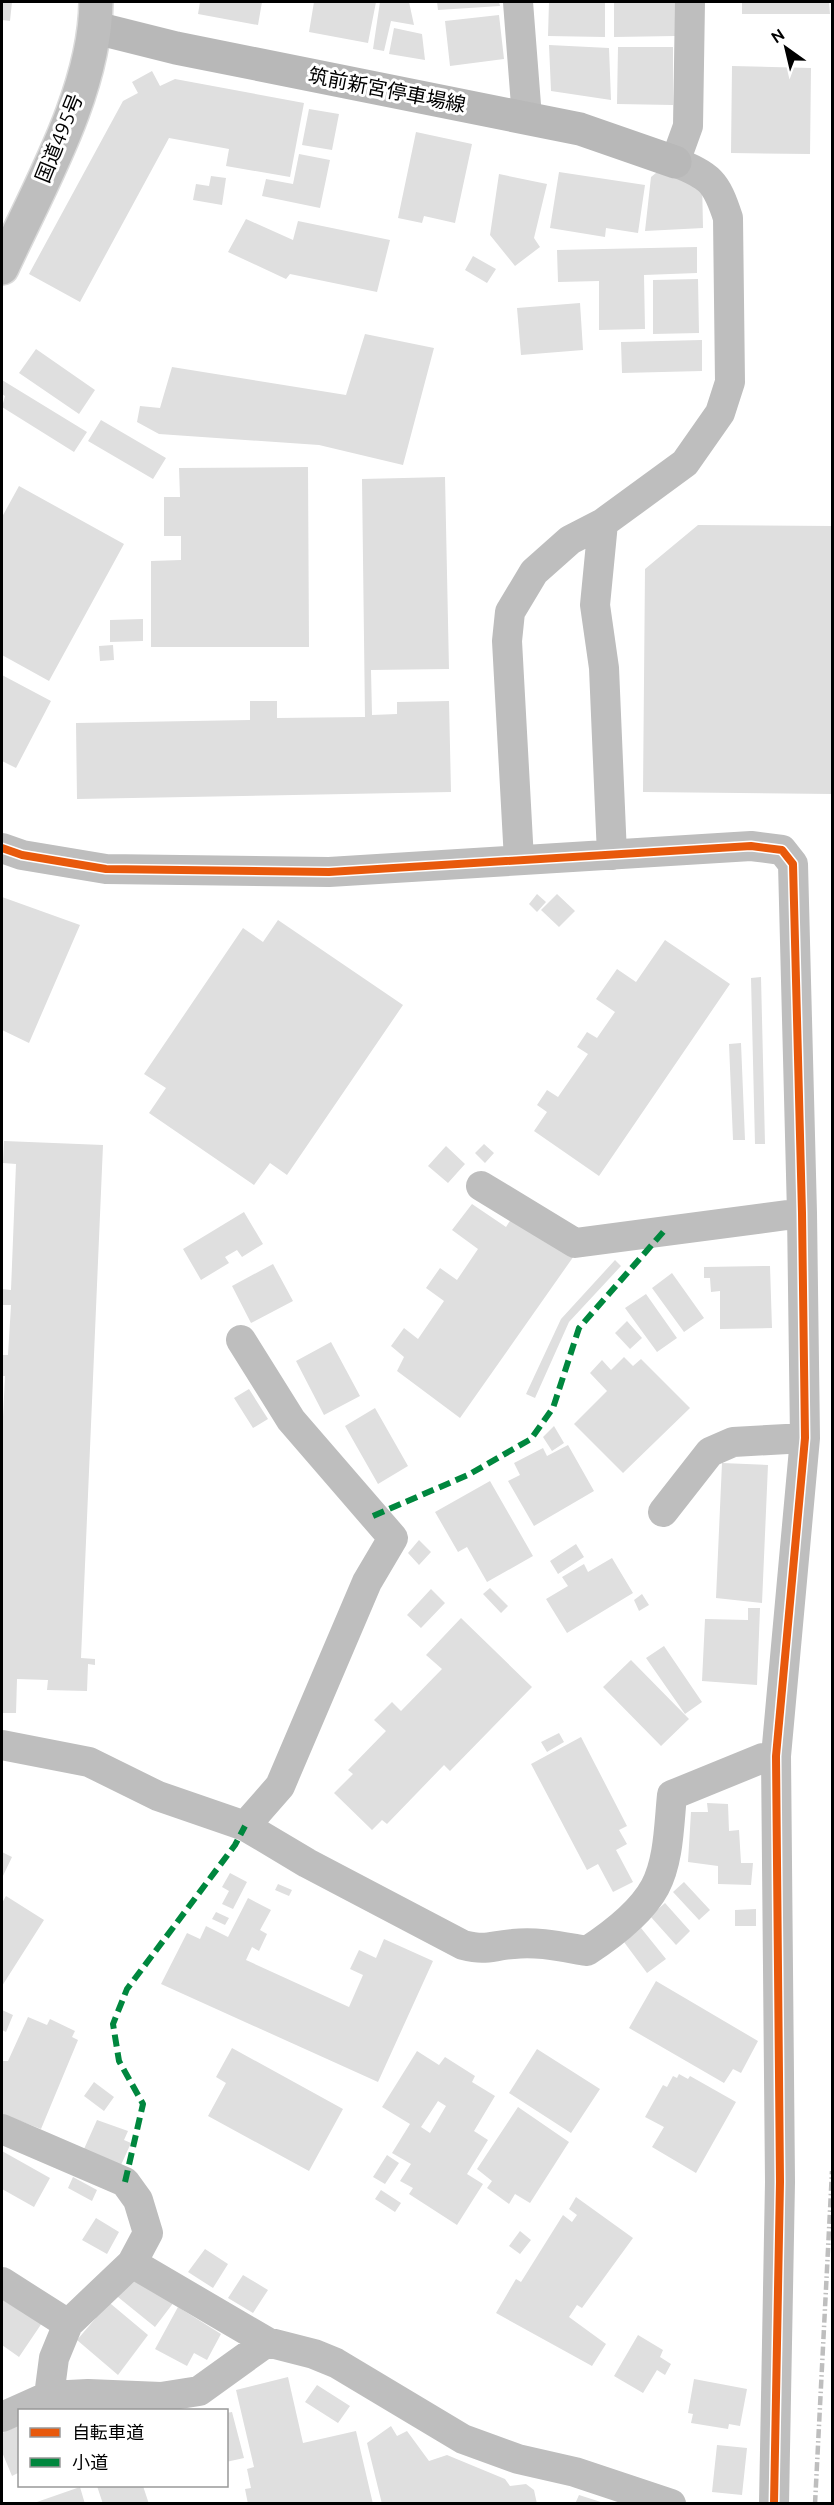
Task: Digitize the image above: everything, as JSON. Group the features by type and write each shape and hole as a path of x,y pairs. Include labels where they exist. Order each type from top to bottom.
{"highway":[{"name":"国道495号","path":"2,268 72,117 96,15"}],"main road":[{"name":"筑前新宮停車場線","path":"96,15 176,48 580,129 675,162"}],"street":[{"path":"518,2 527,118"},
{"path":"519,860 507,641 510,612 534,572 570,540 603,523 685,463 720,413 730,382 728,218 720,195 703,174 675,162 688,126 690,2"},
{"path":"603,523 596,605 604,668 612,855"},
{"path":"2,848 22,855 106,869 329,872 751,846 782,850 793,864 805,1438 776,1756 780,2182 774,2504"},
{"path":"481,1186 575,1243 802,1213"},
{"path":"241,1340 291,1420 393,1538 368,1582 280,1786 245,1826"},
{"path":"663,1512 710,1452 733,1442 805,1438"},
{"path":"2,1745 89,1761 158,1796 245,1826 307,1863 463,1945 483,1950 513,1944 540,1944 587,1951 620,1929 655,1888 663,1862 672,1795 763,1758 776,1756"},
{"path":"2,2129 125,2182 138,2200 148,2233 132,2263 68,2324 54,2358 49,2396"},
{"path":"132,2263 267,2342 314,2354 336,2363 463,2439 518,2459 575,2472 671,2504"},
{"path":"2,2282 68,2324"},
{"path":"20,2409 49,2396 88,2394 161,2397 199,2391 267,2342"},
{"path":"2,2417 18,2410"}],"building":[{"path":"2,2 12,2 10,21 2,20"},
{"path":"200,2 262,2 258,25 198,14"},
{"path":"314,2 376,2 368,43 309,32"},
{"path":"380,2 409,2 414,25 391,21 384,51 373,49"},
{"path":"437,2 499,2 500,6 438,10"},
{"path":"549,2 605,2 605,37 548,36"},
{"path":"614,2 675,2 675,36 614,37"},
{"path":"742,2 829,2 830,14 742,14"},
{"path":"499,15 504,59 450,66 445,21"},
{"path":"394,28 422,34 425,60 389,54"},
{"path":"549,45 609,48 611,100 551,91"},
{"path":"618,47 673,47 673,105 617,104"},
{"path":"732,66 811,68 810,154 731,153"},
{"path":"152,71 160,86 175,79 304,103 290,177 226,166 229,149 169,138 80,302 29,274 123,101 138,93 132,82"},
{"path":"309,109 339,114 332,150 302,145"},
{"path":"416,132 472,144 455,223 424,216 422,223 398,218"},
{"path":"299,154 330,160 320,208 262,196 266,179 293,184"},
{"path":"662,168 702,180 703,228 645,231 651,177"},
{"path":"559,172 645,185 638,233 606,228 605,237 550,228"},
{"path":"499,174 547,184 534,238 540,247 515,266 490,235"},
{"path":"211,176 226,178 222,205 193,200 196,184 209,186"},
{"path":"246,219 293,240 298,221 390,240 377,292 290,274 286,279 228,252"},
{"path":"697,247 697,273 644,275 645,329 599,330 599,281 558,282 557,250"},
{"path":"473,256 496,269 487,283 465,270"},
{"path":"698,279 699,333 653,334 653,280"},
{"path":"580,303 583,350 521,355 517,308"},
{"path":"365,334 434,348 403,465 319,445 159,434 137,422 140,406 160,408 172,367 346,395"},
{"path":"702,340 702,371 622,373 621,342"},
{"path":"36,349 95,390 79,414 19,373"},
{"path":"2,380 87,432 74,452 2,407 5,396 2,394"},
{"path":"101,420 166,458 153,479 88,441"},
{"path":"308,467 309,647 151,647 151,561 181,560 181,536 164,536 164,497 180,497 179,468"},
{"path":"445,477 449,669 371,670 372,715 397,714 397,702 449,701 451,792 77,799 76,723 250,720 250,701 277,701 277,718 365,717 362,479"},
{"path":"19,486 124,544 49,681 2,655 2,517"},
{"path":"698,525 832,526 832,794 643,792 645,569"},
{"path":"143,619 143,641 110,642 110,620"},
{"path":"113,645 114,660 100,661 99,646"},
{"path":"2,675 51,701 16,768 2,761"},
{"path":"537,894 546,902 537,912 529,904"},
{"path":"557,894 575,911 559,927 541,910"},
{"path":"2,897 80,925 29,1043 2,1030"},
{"path":"278,920 403,1005 287,1175 270,1163 254,1185 149,1113 166,1088 144,1074 243,928 263,942"},
{"path":"665,940 730,984 599,1176 534,1131 547,1112 537,1105 547,1090 558,1097 588,1054 577,1047 587,1032 597,1038 615,1012 596,999 617,969 636,982"},
{"path":"761,977 765,1144 755,1144 751,978"},
{"path":"741,1043 745,1140 733,1140 729,1044"},
{"path":"4,1141 103,1145 81,1658 95,1659 95,1665 88,1664 87,1691 47,1690 48,1680 17,1679 16,1713 2,1713 2,1417 5,1376 2,1376 2,1355 8,1355 11,1305 2,1305 2,1289 11,1290 16,1164 3,1163"},
{"path":"484,1144 494,1153 485,1163 475,1153"},
{"path":"446,1146 465,1164 448,1183 428,1166"},
{"path":"472,1204 506,1227 517,1210 576,1253 460,1418 397,1371 404,1357 391,1346 404,1328 418,1339 444,1301 426,1288 440,1268 457,1280 478,1249 452,1230"},
{"path":"244,1212 263,1244 242,1257 237,1250 225,1257 229,1263 201,1280 183,1249"},
{"path":"615,1260 621,1266 569,1322 535,1398 526,1394 561,1319"},
{"path":"273,1264 293,1301 251,1323 232,1286"},
{"path":"770,1266 772,1328 720,1329 720,1291 711,1292 710,1278 704,1278 704,1267"},
{"path":"672,1273 704,1318 684,1332 652,1288"},
{"path":"646,1294 677,1338 657,1352 625,1308"},
{"path":"627,1321 642,1338 630,1349 615,1333"},
{"path":"331,1342 360,1396 324,1415 296,1361"},
{"path":"624,1357 633,1366 641,1359 690,1408 623,1473 574,1424 607,1391 590,1373 602,1360 611,1370"},
{"path":"249,1389 268,1419 253,1428 234,1398"},
{"path":"375,1408 408,1466 378,1484 345,1426"},
{"path":"554,1426 564,1443 552,1451 543,1437"},
{"path":"568,1445 594,1491 534,1526 508,1481 520,1475 514,1463 543,1448 547,1456"},
{"path":"722,1463 768,1465 762,1603 716,1598"},
{"path":"490,1481 533,1556 487,1582 467,1547 458,1552 435,1512"},
{"path":"419,1540 431,1552 419,1565 408,1553"},
{"path":"576,1544 584,1557 558,1574 550,1561"},
{"path":"612,1558 633,1593 567,1633 546,1599 568,1586 562,1577 584,1564 588,1572"},
{"path":"490,1588 508,1606 501,1613 483,1594"},
{"path":"431,1589 445,1603 421,1628 407,1615"},
{"path":"642,1594 649,1605 639,1611 634,1600"},
{"path":"748,1608 760,1608 757,1685 702,1681 705,1619 748,1620"},
{"path":"461,1618 532,1687 450,1771 444,1765 387,1824 382,1820 372,1830 334,1793 353,1774 348,1770 386,1731 374,1720 392,1702 401,1711 442,1669 426,1655"},
{"path":"664,1646 702,1702 685,1714 646,1658"},
{"path":"631,1660 689,1719 661,1746 603,1687"},
{"path":"559,1733 564,1742 547,1752 541,1742"},
{"path":"581,1737 627,1826 619,1830 627,1844 616,1850 633,1882 613,1892 598,1864 587,1870 531,1764"},
{"path":"707,1803 728,1804 729,1831 739,1830 741,1863 753,1863 751,1885 718,1884 718,1866 688,1862 691,1812 708,1812"},
{"path":"2,1852 12,1857 2,1878"},
{"path":"230,1873 247,1882 233,1909 222,1904 229,1891 222,1887"},
{"path":"684,1882 710,1910 699,1920 673,1892"},
{"path":"278,1884 292,1890 289,1896 275,1890"},
{"path":"6,1896 44,1920 2,1986 2,1903"},
{"path":"248,1898 271,1910 260,1930 267,1934 259,1951 252,1947 246,1960 349,2007 363,1975 350,1969 359,1950 376,1958 384,1939 433,1961 378,2082 161,1984 187,1933 200,1939 206,1926 228,1937"},
{"path":"665,1903 690,1931 676,1945 650,1916"},
{"path":"756,1909 756,1926 735,1926 735,1910"},
{"path":"216,1912 229,1918 225,1925 212,1919"},
{"path":"641,1928 666,1959 647,1973 624,1942"},
{"path":"656,1981 758,2041 741,2073 733,2069 724,2083 629,2028"},
{"path":"2,2010 13,2015 6,2032 2,2030"},
{"path":"28,2017 47,2025 50,2019 75,2031 72,2037 78,2040 41,2129 2,2114 2,2061 8,2061"},
{"path":"232,2048 343,2109 309,2171 208,2116 226,2083 216,2077"},
{"path":"537,2049 600,2089 571,2133 509,2093"},
{"path":"417,2051 439,2065 445,2057 475,2076 472,2082 495,2096 474,2131 488,2140 467,2174 483,2184 457,2225 409,2194 413,2188 400,2181 411,2164 392,2153 410,2124 382,2107","holes":["438,2101 446,2106 430,2133 421,2127"]},
{"path":"679,2074 688,2079 690,2076 736,2102 696,2173 652,2147 664,2127 645,2117 663,2085 667,2087 673,2076 677,2078"},
{"path":"94,2082 114,2097 104,2111 84,2096"},
{"path":"518,2107 569,2142 530,2203 515,2194 509,2204 487,2188 492,2181 477,2169"},
{"path":"97,2120 128,2131 124,2140 131,2143 121,2165 84,2149"},
{"path":"2,2151 50,2178 34,2207 2,2189"},
{"path":"387,2155 399,2163 385,2184 373,2177"},
{"path":"73,2177 97,2190 92,2201 68,2188"},
{"path":"381,2190 401,2203 395,2212 375,2199"},
{"path":"576,2197 633,2238 582,2308 577,2305 569,2317 606,2344 592,2366 496,2313 516,2279 521,2282 563,2215 572,2222 577,2215 569,2209"},
{"path":"96,2218 119,2232 107,2254 82,2240"},
{"path":"520,2231 531,2240 520,2254 509,2246"},
{"path":"205,2249 228,2264 213,2288 188,2272"},
{"path":"243,2275 268,2290 253,2313 228,2298"},
{"path":"132,2278 174,2302 155,2327 113,2293"},
{"path":"2,2291 44,2320 19,2357 2,2345"},
{"path":"105,2299 148,2335 118,2375 77,2340 95,2319"},
{"path":"178,2307 221,2334 207,2360 194,2353 187,2366 155,2349"},
{"path":"638,2335 663,2350 660,2357 671,2364 665,2375 657,2370 643,2393 614,2376"},
{"path":"288,2377 303,2443 356,2431 373,2504 248,2504 245,2489 251,2488 247,2469 254,2467 236,2390"},
{"path":"694,2379 747,2389 740,2426 729,2424 728,2429 691,2423 693,2414 688,2413"},
{"path":"317,2385 350,2406 338,2423 305,2402"},
{"path":"232,2412 244,2458 228,2462 228,2413"},
{"path":"18,2426 18,2473 12,2476 2,2452 2,2433"},
{"path":"391,2426 397,2436 407,2431 429,2461 447,2455 505,2479 510,2486 526,2484 534,2490 537,2504 382,2504 367,2443"},
{"path":"717,2445 747,2448 742,2495 712,2492"},
{"path":"80,2487 85,2504 34,2503"},
{"path":"97,2487 143,2487 149,2504 103,2504"},
{"path":"579,2495 604,2503 604,2504 575,2504"}],"railway":[{"path":"815,2504 832,2171"}],"marked path":[{"path":"373,1516 468,1475 531,1439 553,1408 579,1328 664,1231"},
{"path":"125,2182 143,2104 119,2061 113,2024 127,1989 235,1845 245,1826"}],"cycle path":[{"path":"2,848 22,855 106,869 329,872 751,846 782,850 793,864 805,1438 776,1756 780,2182 774,2504"}]}
